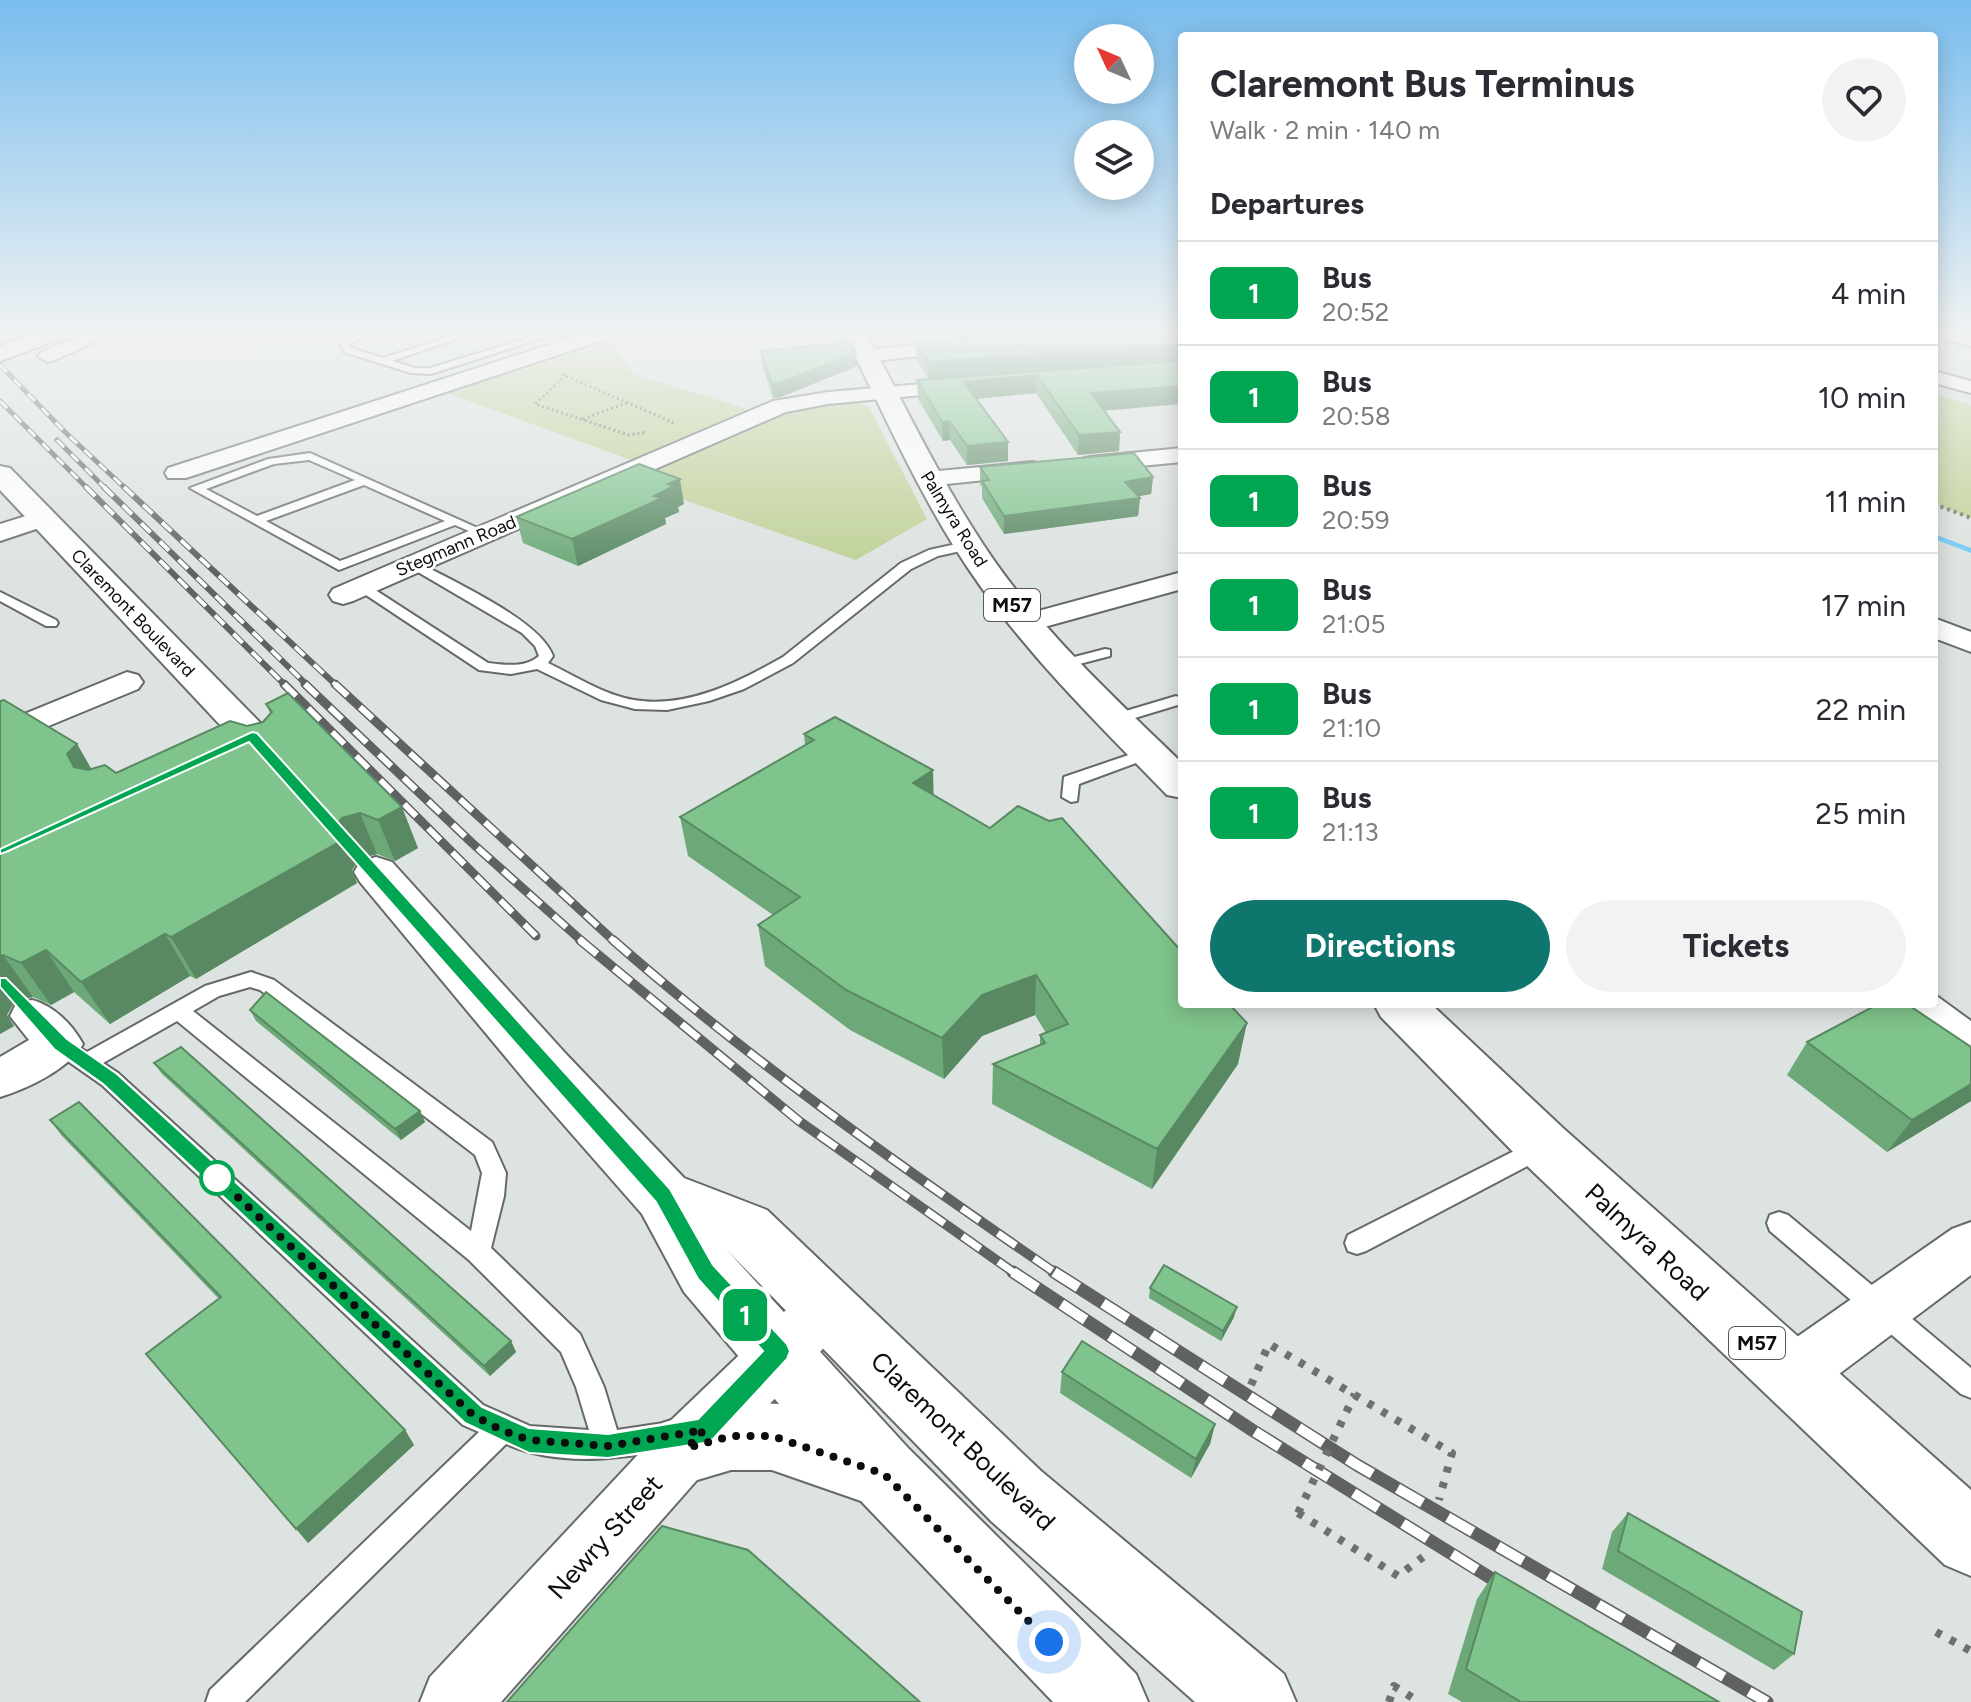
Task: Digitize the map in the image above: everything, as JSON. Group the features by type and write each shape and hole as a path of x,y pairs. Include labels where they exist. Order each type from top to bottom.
{"street":[{"path":"177,473 356,414"},
{"name":"Stegmann Road","path":"352,591 762,414"},
{"name":"Palmyra Road","path":"896,414 928,479 992,580 1026,623 1178,782"},
{"path":"928,479 1178,455"},
{"name":"Claremont Boulevard","path":"0,474 248,745"},
{"path":"0,533 42,519"},
{"path":"1026,623 1178,581"},
{"path":"1938,629 1971,643"},
{"path":"0,736 127,682"},
{"name":"Claremont Boulevard","path":"376,872 547,1069 663,1196 706,1272 803,1329 1016,1496 1256,1702"},
{"name":"Palmyra Road","path":"1403,1008 1544,1146 1971,1539"},
{"path":"1921,1008 1971,1045"},
{"path":"0,1079 60,1041"},
{"path":"1791,1375 1971,1245"},
{"name":"Claremont Boulevard","path":"803,1329 884,1474 1108,1702"},
{"name":"Newry Street","path":"455,1702 695,1439 803,1329"},
{"path":"695,1439 772,1436 884,1474"}],"lane":[{"path":"455,521 339,566 196,488 272,461 300,455 318,458 485,534"},
{"path":"255,521 366,480"},
{"path":"352,591 484,667 511,670 539,664 619,700 648,706 692,700 734,687 788,660 919,558 970,545"},
{"path":"413,565 527,630 542,645 546,656 539,664"},
{"path":"0,596 51,623"},
{"path":"1064,664 1105,653"},
{"path":"1115,719 1176,701"},
{"path":"1071,797 1070,781 1149,753"},
{"path":"60,1041 176,1009 234,983 251,979 267,985 484,1149 494,1173 492,1196 478,1252"},
{"path":"176,1009 478,1252 571,1343 590,1387 608,1446"},
{"path":"60,1041 110,1079 473,1415 529,1440 608,1446 695,1439"},
{"path":"1357,1243 1544,1146"},
{"path":"1779,1223 1971,1385"},
{"path":"222,1702 501,1430"}],"path":[{"path":"568,414 629,435 656,431"},
{"path":"582,419 594,414"},
{"path":"654,414 682,427 669,429"},
{"path":"1938,506 1971,518"},
{"path":"1251,1385 1269,1344 1452,1453 1439,1500"},
{"path":"1355,1394 1298,1513 1398,1576 1423,1557"},
{"path":"1936,1632 1971,1651"},
{"path":"1389,1702 1394,1686 1419,1702"}],"green space":[{"path":"506,414 763,414 645,465"},
{"path":"784,414 873,414 927,519 856,560 630,481"},
{"path":"1938,414 1971,414 1971,518 1938,506"}],"building":[{"path":"937,414 988,414 1008,442 967,446 949,421 942,422"},
{"path":"1065,414 1107,414 1120,432 1079,435"},
{"path":"1134,453 1153,477 1125,482 1140,498 1004,516 982,481 989,480 980,467"},
{"path":"639,464 680,479 668,484 674,486 654,496 662,498 572,539 516,517"},
{"path":"288,693 402,807 378,820 360,813 342,818 333,829 339,842 171,937 165,934 81,982 46,950 21,963 0,956 0,701 4,700 77,744 67,754 74,767 88,770 105,765 116,773 230,721 247,726 263,722 272,712 266,704"},
{"path":"835,717 933,770 913,783 990,828 1018,806 1049,821 1062,818 1178,948 1178,1008 1233,1008 1247,1023 1157,1149 993,1064 1045,1043 1040,1035 1068,1024 1036,975 982,995 942,1038 846,990 758,925 800,897 680,817 814,740 804,734"},
{"path":"266,992 420,1111 395,1129 250,1010"},
{"path":"1871,1008 1913,1008 1971,1047 1971,1084 1912,1120 1807,1042"},
{"path":"181,1047 511,1341 484,1366 154,1063"},
{"path":"79,1102 405,1430 296,1529 146,1354 221,1297 50,1120"},
{"path":"1164,1265 1237,1307 1223,1331 1150,1288"},
{"path":"1082,1341 1215,1424 1196,1459 1062,1372"},
{"path":"1628,1513 1802,1612 1794,1654 1618,1551"},
{"path":"662,1526 748,1550 920,1702 507,1702"},
{"path":"1495,1572 1719,1702 1521,1702 1466,1669"}],"waterway":[{"path":"1938,538 1971,551"}],"railway":[{"path":"13,414 86,487"},
{"path":"48,414 126,489"},
{"path":"57,440 104,487"},
{"path":"86,487 286,686"},
{"path":"104,487 308,686"},
{"path":"124,487 337,686"},
{"path":"305,684 472,843 583,942"},
{"path":"335,684 615,942"},
{"path":"286,686 536,936"},
{"path":"580,940 799,1121 1016,1274"},
{"path":"613,940 774,1072 1056,1273"},
{"path":"1056,1273 1357,1465 1767,1702"},
{"path":"1016,1274 1252,1430 1510,1590"}],"bus line":[{"name":"1","path":"0,849 111,796 252,736 663,1196 706,1272 779,1351 704,1430 608,1446 529,1440 501,1430 473,1415 110,1079 60,1044 0,982"}],"route":[{"path":"217,1178 473,1415 529,1440 608,1446 704,1430 687,1448 731,1436 772,1436 884,1474 1049,1642"}]}
